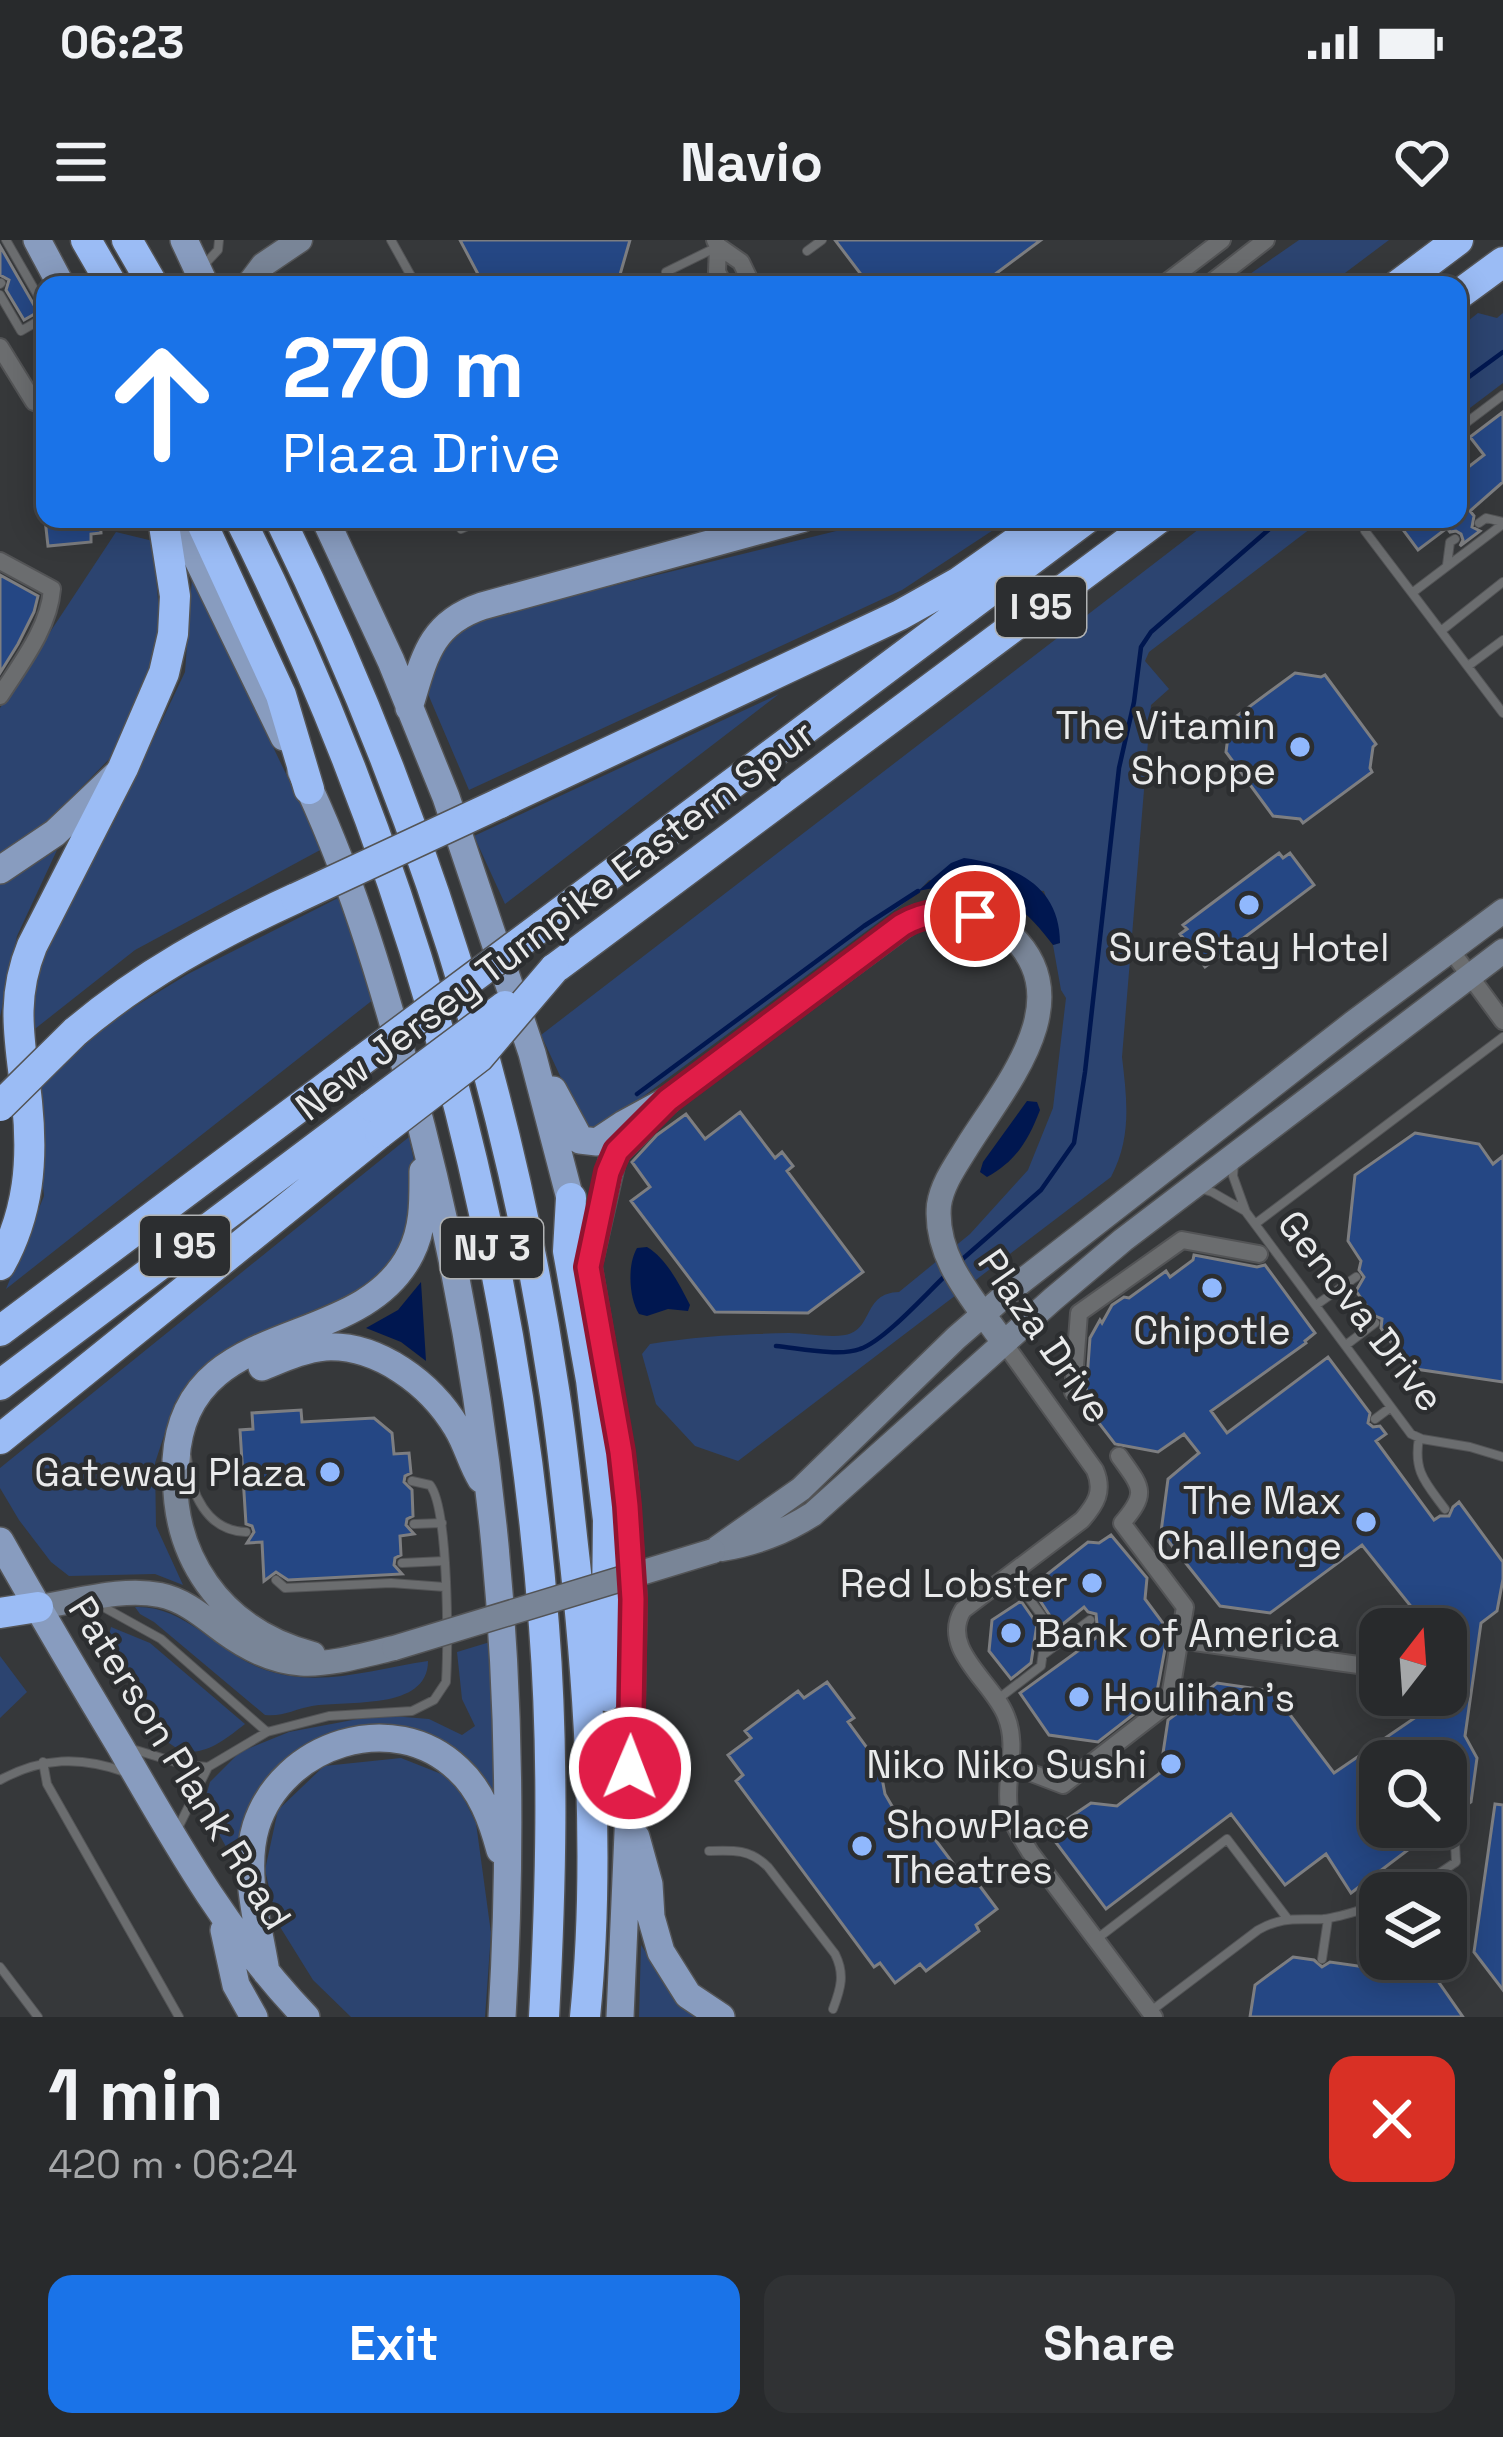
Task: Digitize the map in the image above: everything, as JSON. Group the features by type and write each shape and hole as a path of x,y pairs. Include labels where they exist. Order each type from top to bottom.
{"highway":[{"path":"82,240 93,276"},
{"path":"82,240 106,276"},
{"path":"127,240 148,276"},
{"path":"1410,276 1458,240"},
{"path":"1467,289 1503,262"},
{"path":"0,1265 26,1200 29,1168 17,1024 21,977 39,931 156,697 171,645 175,596 164,528"},
{"path":"204,528 281,695 309,789"},
{"name":"NJ 3","path":"245,528 311,672 377,838 432,1009 483,1203 525,1445 544,1628 550,1753 544,2017"},
{"name":"NJ 3","path":"284,528 350,667 419,845 471,1007 537,1288 554,1382 586,1658 591,1832 585,2017"},
{"path":"0,1106 75,1032 173,960 900,615 959,582 1036,528"},
{"name":"New Jersey Turnpike Eastern Spur","path":"0,1331 1074,528"},
{"name":"New Jersey Turnpike Eastern Spur","path":"0,1384 375,1120 554,970 1146,528"},
{"path":"0,1063 28,1132"},
{"path":"3,1436 375,1120"},
{"path":"571,1198 568,1251 591,1380 609,1537 604,1798 591,1832"},
{"path":"0,1613 38,1607"}],"main road":[{"path":"37,240 39,276"},
{"path":"184,240 200,276"},
{"name":"NJ 3","path":"182,528 309,789 362,917 423,1131 464,1312 491,1495 503,1618 509,1815 502,2017"},
{"path":"335,528 446,797 532,1053 588,1267 621,1452 633,1599 620,2017"},
{"path":"410,708 425,655 456,616 768,528"},
{"path":"0,870 55,833 123,768"},
{"path":"532,1053 580,1140 597,1142 668,1100"},
{"path":"588,1267 612,1161 668,1100"},
{"path":"181,1450 177,1433 194,1398 226,1365 352,1308 401,1270 412,1252 422,1216 423,1131"},
{"path":"181,1450 206,1408 232,1382 303,1351 351,1348 392,1364 428,1391 457,1427 491,1495"},
{"name":"Paterson Plank Road","path":"0,1541 220,1914 267,1976 306,2017"},
{"path":"267,1976 251,1875 255,1828 278,1784 323,1749 380,1738 416,1744 448,1760 461,1771 490,1815 508,1877"},
{"path":"629,1810 661,1952 688,1995 721,2017"},
{"path":"220,1914 236,1985 254,2017"}],"street":[{"path":"254,276 262,265 300,240"},
{"path":"1175,276 1222,240"},
{"path":"1220,276 1266,240"},
{"path":"716,243 719,276"},
{"path":"716,243 741,262 748,276"},
{"path":"0,347 36,394"},
{"path":"0,561 52,589 35,640 0,696"},
{"path":"713,1551 801,1489 983,1313 1503,911"},
{"name":"Plaza Drive","path":"668,1100 916,917 955,912 992,922 1008,933 1029,961 1041,1001 1036,1032 941,1195 942,1245 948,1262 1095,1470 1100,1492 1082,1520 963,1610 956,1628 959,1646 1005,1711 1012,1733 1010,1812 1030,1852 1152,2014"},
{"path":"1450,949 1503,1021"},
{"path":"38,1607 130,1593 158,1594 180,1602 270,1660 292,1664 340,1661 713,1551 757,1543 812,1514 1088,1270 1503,951"},
{"path":"1073,1392 1079,1313 1183,1240 1259,1254"},
{"path":"181,1450 174,1481 182,1528 201,1574 221,1602 244,1624 275,1642 340,1661"},
{"path":"1028,1772 1064,1785 1169,1703 1185,1607 1123,1523 1140,1494 1119,1456"},
{"path":"1180,1640 1359,1666"}],"lane":[{"path":"202,276 219,240"},
{"path":"391,240 411,276"},
{"path":"807,251 822,240"},
{"path":"668,276 666,272 716,243"},
{"path":"6,244 36,293"},
{"path":"6,300 21,332 36,308"},
{"path":"1467,422 1503,395"},
{"path":"1479,523 1486,518 1503,523"},
{"path":"1412,592 1503,523"},
{"path":"1364,528 1503,713"},
{"path":"1447,566 1450,542 1455,539"},
{"path":"1441,631 1503,583"},
{"path":"1468,667 1503,640"},
{"path":"1255,1224 1503,1037"},
{"name":"Genova Drive","path":"1234,1156 1233,1176 1246,1212 1411,1434 1503,1457"},
{"name":"Genova Drive","path":"1192,1186 1246,1212"},
{"path":"1316,1305 1356,1277"},
{"path":"1311,1323 1322,1314"},
{"path":"1346,1345 1375,1323"},
{"path":"1375,1419 1391,1407"},
{"path":"1418,1438 1416,1461 1421,1477 1445,1509"},
{"path":"181,1450 197,1499 211,1520 232,1532 246,1532"},
{"path":"173,1839 208,1767 267,1732 329,1716 412,1711 434,1700 446,1682 442,1523 436,1493 430,1485 412,1480"},
{"path":"414,1524 442,1523"},
{"path":"402,1562 444,1561"},
{"path":"997,1700 1041,1666 1047,1623 1010,1572"},
{"path":"277,1580 285,1588 391,1583 445,1587"},
{"path":"90,1600 161,1639 267,1732"},
{"path":"1042,1655 1090,1620"},
{"path":"118,1744 185,1765 208,1767"},
{"path":"0,1780 43,1762 73,1760 106,1765 137,1777"},
{"path":"43,1762 47,1784 179,2017"},
{"path":"1097,1939 1227,1839 1287,1918"},
{"path":"1441,1872 1456,1862 1455,1848"},
{"path":"709,1851 741,1850 768,1867 842,1967 833,2009"},
{"path":"1152,2014 1274,1921 1328,1918 1359,1910"},
{"path":"1322,1959 1328,1918"},
{"path":"0,1966 38,2017"}],"shaded area":[{"path":"1299,240 1389,240 1341,276 1247,276"},
{"path":"1478,313 1497,318 1503,313 1503,383 1467,410 1467,322"},
{"path":"848,528 996,528 902,590 469,790 428,694 430,661 461,623"},
{"path":"1200,528 1311,528 1149,652 1145,661 1169,689 1151,705 1122,1057 1125,1133 1111,1177 738,1461 695,1446 656,1404 642,1354 650,1344 685,1339 854,1332 879,1298 899,1292 970,1234 1028,1170 1053,1108 1066,998 1053,945 1060,943 1044,891 929,880 602,1127 584,1131 569,1109 562,1080 541,1035"},
{"path":"116,532 153,541 161,636 118,750 32,838 0,857 0,708"},
{"path":"192,578 322,849 135,950 31,1032 34,979 51,935 116,818 185,672"},
{"path":"779,694 505,904 474,836"},
{"path":"57,850 17,936 0,1017 0,883"},
{"path":"964,858 1001,866 1031,882 1052,907 1060,943 1053,945 1024,913 994,894 960,887 918,891"},
{"path":"340,897 374,999 6,1289 44,1196 34,1094 98,1029 188,974"},
{"path":"1027,1101 1037,1102 1040,1110 1031,1131 1013,1157 987,1177 980,1172 983,1162"},
{"path":"409,1137 418,1181 408,1234 378,1283 237,1342 175,1402 155,1463 156,1526 183,1585 155,1574 69,1576 51,1562 0,1488 0,1468"},
{"path":"647,1247 672,1273 690,1305 688,1311 639,1314 631,1272 637,1248"},
{"path":"421,1282 426,1361 401,1342 366,1328 398,1310"},
{"path":"135,1607 169,1613 244,1660 281,1674 323,1678 428,1661 424,1677 401,1696 265,1715"},
{"path":"111,1627 150,1643 245,1724 199,1751 169,1743 108,1639"},
{"path":"490,1642 494,1798 385,1727 316,1740 271,1775 238,1868 211,1820 206,1796 210,1782 240,1752 289,1732 379,1715 429,1719 462,1735 475,1726 462,1699 457,1652"},
{"path":"0,1656 27,1692 0,1718"},
{"path":"401,1758 454,1779 476,1823 491,1933 485,2017 351,2017 313,1980 277,1922 265,1870 278,1810 324,1766"},
{"path":"641,1945 674,1995 705,2017 639,2017"}],"building":[{"path":"460,240 630,240 620,276 479,276"},
{"path":"835,240 1041,240 993,276 862,276"},
{"path":"0,246 36,313 24,320 6,290 9,280 0,275"},
{"path":"1503,412 1503,482 1470,511 1472,527 1480,531 1460,546 1461,534 1447,528 1467,528 1467,468 1484,455 1470,437"},
{"path":"46,528 101,528 101,533 91,534 91,542 48,546"},
{"path":"1402,528 1447,528 1418,550"},
{"path":"0,575 38,596 0,673"},
{"name":"The Vitamin Shoppe","path":"1295,673 1325,675 1376,744 1372,772 1303,823 1273,816 1226,752 1230,721"},
{"name":"SureStay Hotel","path":"1279,853 1283,858 1290,853 1314,885 1205,967 1180,934 1187,929 1183,925"},
{"path":"740,1112 775,1158 782,1152 793,1166 787,1171 863,1272 808,1313 715,1312 631,1201 650,1187 632,1162 657,1135 686,1114 705,1139"},
{"path":"1415,1133 1479,1144 1493,1164 1503,1156 1503,1382 1409,1368 1381,1328 1382,1319 1373,1315 1356,1291 1364,1277 1359,1270 1361,1261 1348,1241 1355,1175"},
{"path":"1194,1255 1265,1265 1315,1333 1211,1411 1227,1433 1328,1357 1370,1413 1368,1423 1380,1426 1386,1434 1376,1441 1434,1520 1449,1516 1459,1502 1503,1562 1497,1611 1481,1623 1465,1736 1477,1758 1467,1805 1467,1740 1382,1740 1418,1716 1467,1716 1467,1608 1412,1608 1362,1545 1270,1613 1220,1606 1161,1532 1168,1479 1199,1453 1184,1434 1158,1452 1115,1444 1082,1401 1090,1338 1100,1320 1102,1323 1112,1305 1124,1297 1166,1271 1170,1277"},
{"path":"301,1410 302,1422 374,1418 392,1433 394,1454 409,1453 411,1473 404,1482 412,1490 413,1516 406,1525 414,1534 400,1536 401,1555 394,1565 402,1574 288,1580 276,1572 264,1581 262,1542 247,1543 254,1532 246,1524 240,1430 253,1429 252,1413"},
{"path":"1111,1535 1147,1578 1145,1599 1169,1627 1156,1697 1098,1742 1049,1735 1020,1693 1104,1632 1096,1614 1084,1607 1058,1628 1031,1587 1088,1542 1099,1543"},
{"path":"1021,1601 1037,1624 1031,1663 1011,1679 989,1651 992,1620"},
{"name":"ShowPlace Theatres","path":"827,1682 854,1718 848,1722 887,1775 882,1778 892,1806 912,1823 919,1818 961,1874 967,1869 997,1909 976,1925 979,1931 926,1971 920,1964 895,1983 880,1963 874,1967 736,1781 743,1775 728,1755 751,1738 745,1731 798,1691 804,1698"},
{"path":"1217,1683 1272,1691 1334,1773 1359,1756 1359,1848 1411,1848 1379,1872 1359,1872 1359,1887 1351,1893 1326,1854 1285,1885 1231,1814 1106,1909 1054,1840 1057,1826 1091,1803 1117,1806 1160,1773 1168,1720"},
{"path":"1495,1804 1503,1805 1503,1990 1474,1952"},
{"path":"1293,1957 1314,1960 1322,1967 1330,1962 1359,1966 1359,1980 1437,1980 1463,2017 1250,2017 1255,1985"}],"waterway":[{"path":"1467,378 1503,352"},
{"path":"958,1263 1041,1190 1074,1143 1119,768 1141,647 1151,632 1271,528"},
{"path":"637,1094 918,891"},
{"path":"776,1346 830,1352 860,1349 892,1327 946,1275"}],"place":[{"name":"The Vitamin Shoppe","path":"1300,747"},
{"name":"SureStay Hotel","path":"1249,905"},
{"name":"Chipotle","path":"1212,1288"},
{"name":"Gateway Plaza","path":"330,1472"},
{"name":"The Max Challenge","path":"1366,1522"},
{"name":"Red Lobster","path":"1092,1583"},
{"name":"Bank of America","path":"1011,1633"},
{"name":"Houlihan's","path":"1079,1697"},
{"name":"Niko Niko Sushi","path":"1171,1764"},
{"name":"ShowPlace Theatres","path":"862,1846"}],"route":[{"path":"630,1768 633,1599 627,1506 588,1267 612,1161 668,1100 902,925 934,912 975,916"}]}
